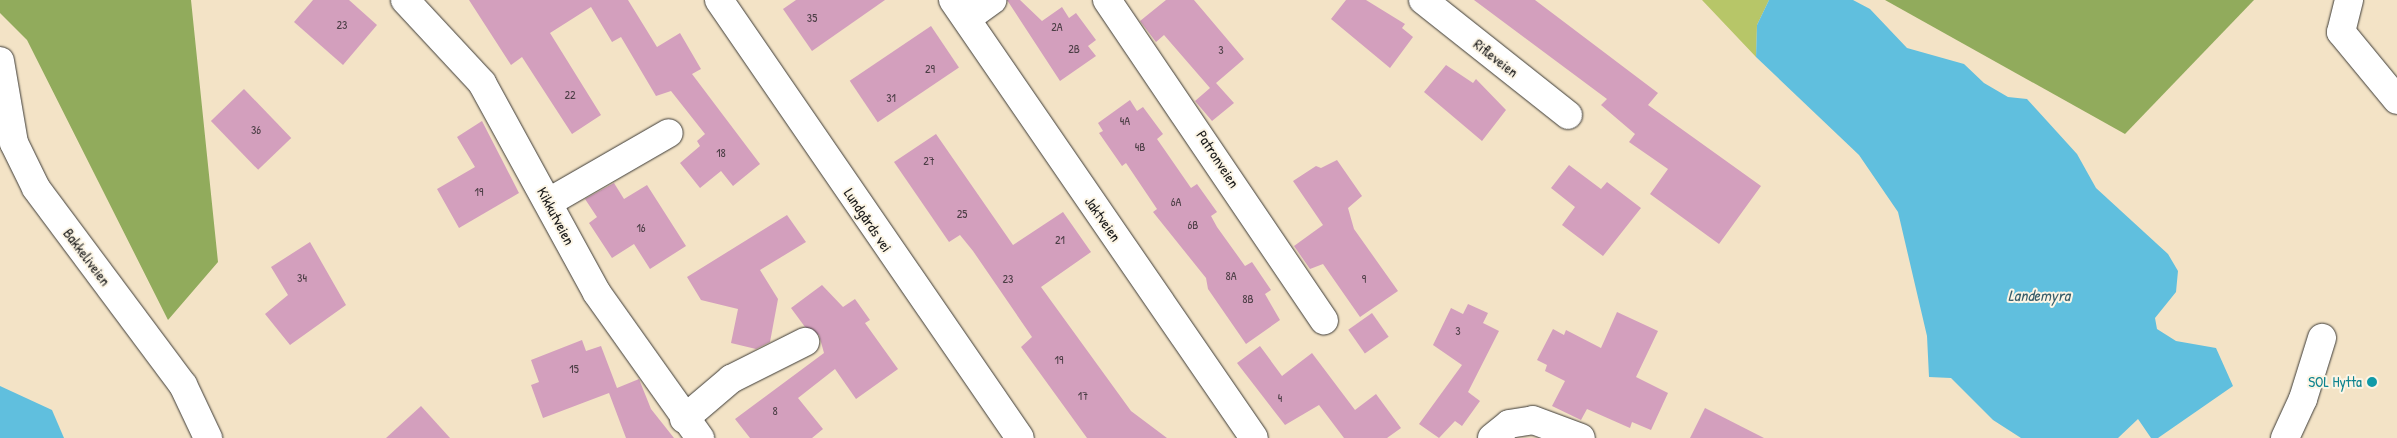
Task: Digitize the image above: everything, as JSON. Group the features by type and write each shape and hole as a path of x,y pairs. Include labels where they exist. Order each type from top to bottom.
{"street":[{"name":"Lundgårds vei","path":"719,0 1020,438"},
{"path":"961,9 992,0"},
{"name":"Patronveien","path":"1107,0 1324,321"},
{"name":"Rifleveien","path":"1423,0 1568,115"},
{"path":"2349,0 2341,32 2397,100"},
{"name":"Kikkutveien","path":"409,1 482,83 612,318 692,428"},
{"name":"Jaktveien","path":"961,9 1254,438"},
{"name":"Bakkeliveien","path":"0,62 14,143 36,188 183,385 208,438"},
{"path":"549,202 670,133"},
{"path":"2285,438 2303,399 2322,338"},
{"path":"692,428 731,379 805,342"},
{"path":"1492,438 1508,424 1533,420 1581,438"}],"green space":[{"path":"0,0 191,0 218,262 168,320 27,40 0,13"},
{"path":"1702,0 1769,0 1757,25 1756,57"},
{"path":"1885,0 2254,0 2125,134"}],"water":[{"name":"Landemyra","path":"1769,0 1853,0 1870,9 1907,48 1964,64 1984,83 2008,97 2027,99 2077,154 2096,188 2168,254 2178,271 2176,292 2155,318 2157,329 2176,341 2216,348 2233,386 2158,438 2151,438 2138,419 2118,438 2021,438 1993,420 1951,378 1929,377 1927,336 1898,212 1859,155 1756,57 1757,25"},
{"path":"0,386 52,410 64,438 0,438"}],"building":[{"path":"313,0 349,0 377,25 343,65 294,22"},
{"path":"469,0 628,0 657,47 680,33 701,69 692,74 760,164 733,186 721,171 700,188 680,163 700,146 697,141 705,134 671,91 656,96 621,37 612,42 591,7 550,33 601,115 572,134 522,57 511,65"},
{"path":"796,0 885,0 812,51 783,9"},
{"path":"1007,0 1020,0 1042,21 1062,7 1069,18 1076,13 1096,40 1088,46 1096,56 1060,81"},
{"path":"1166,0 1194,0 1244,59 1216,83 1234,103 1212,121 1195,101 1210,88 1164,35 1156,42 1140,21"},
{"path":"1346,0 1366,0 1405,24 1402,28 1413,37 1390,68 1331,19"},
{"path":"1474,0 1535,0 1658,93 1648,105 1761,186 1719,244 1650,194 1668,169 1629,142 1635,134 1601,105 1607,99"},
{"path":"931,26 959,67 878,122 850,81"},
{"path":"1446,65 1473,83 1476,79 1506,110 1482,141 1424,92"},
{"path":"244,89 291,138 258,170 211,121"},
{"path":"1130,100 1137,111 1143,107 1163,134 1157,139 1191,188 1197,184 1217,212 1211,216 1245,266 1252,262 1271,290 1265,294 1280,320 1246,344 1208,289 1206,278 1153,212 1157,209 1126,163 1122,166 1099,133 1103,131 1098,123"},
{"path":"482,121 519,193 459,228 437,189 475,167 457,137"},
{"path":"936,134 1013,245 1063,212 1091,252 1041,287 1131,411 1167,438 1087,438 1021,347 1032,337 973,251 960,235 949,242 894,162"},
{"path":"1337,160 1362,196 1348,208 1354,229 1398,291 1360,317 1323,264 1310,269 1294,246 1323,225 1293,181 1316,166 1321,168"},
{"path":"1569,165 1601,189 1607,182 1641,208 1603,256 1562,225 1575,207 1551,188"},
{"path":"614,183 624,199 647,185 686,246 650,269 634,244 612,258 589,223 597,217 585,199"},
{"path":"787,215 806,242 760,270 778,299 770,342 756,349 731,343 738,309 701,300 687,277"},
{"path":"310,242 346,305 290,345 265,314 288,295 271,267"},
{"path":"822,285 843,307 855,299 870,320 865,323 898,369 856,399 835,369 798,398 823,429 812,438 750,438 735,419 824,353 819,335 805,327 791,308"},
{"path":"1468,304 1488,313 1483,323 1499,331 1468,392 1480,401 1462,426 1455,421 1439,438 1419,424 1462,365 1433,345 1451,308 1463,314"},
{"path":"1617,312 1658,331 1636,377 1668,393 1651,430 1632,422 1630,428 1587,409 1581,420 1552,406 1565,381 1545,371 1547,365 1537,360 1553,329 1564,335 1566,330 1601,348"},
{"path":"1372,313 1389,337 1365,353 1348,330"},
{"path":"582,340 586,351 601,346 617,388 639,379 651,409 674,438 626,438 609,393 543,418 531,385 539,382 531,360"},
{"path":"1260,346 1282,376 1312,353 1355,410 1376,394 1401,428 1387,438 1344,438 1319,405 1285,425 1237,363"},
{"path":"421,406 450,438 386,438"},
{"path":"1705,408 1764,438 1690,438"}],"place":[{"name":"SOL Hytta","path":"2372,382"}]}
